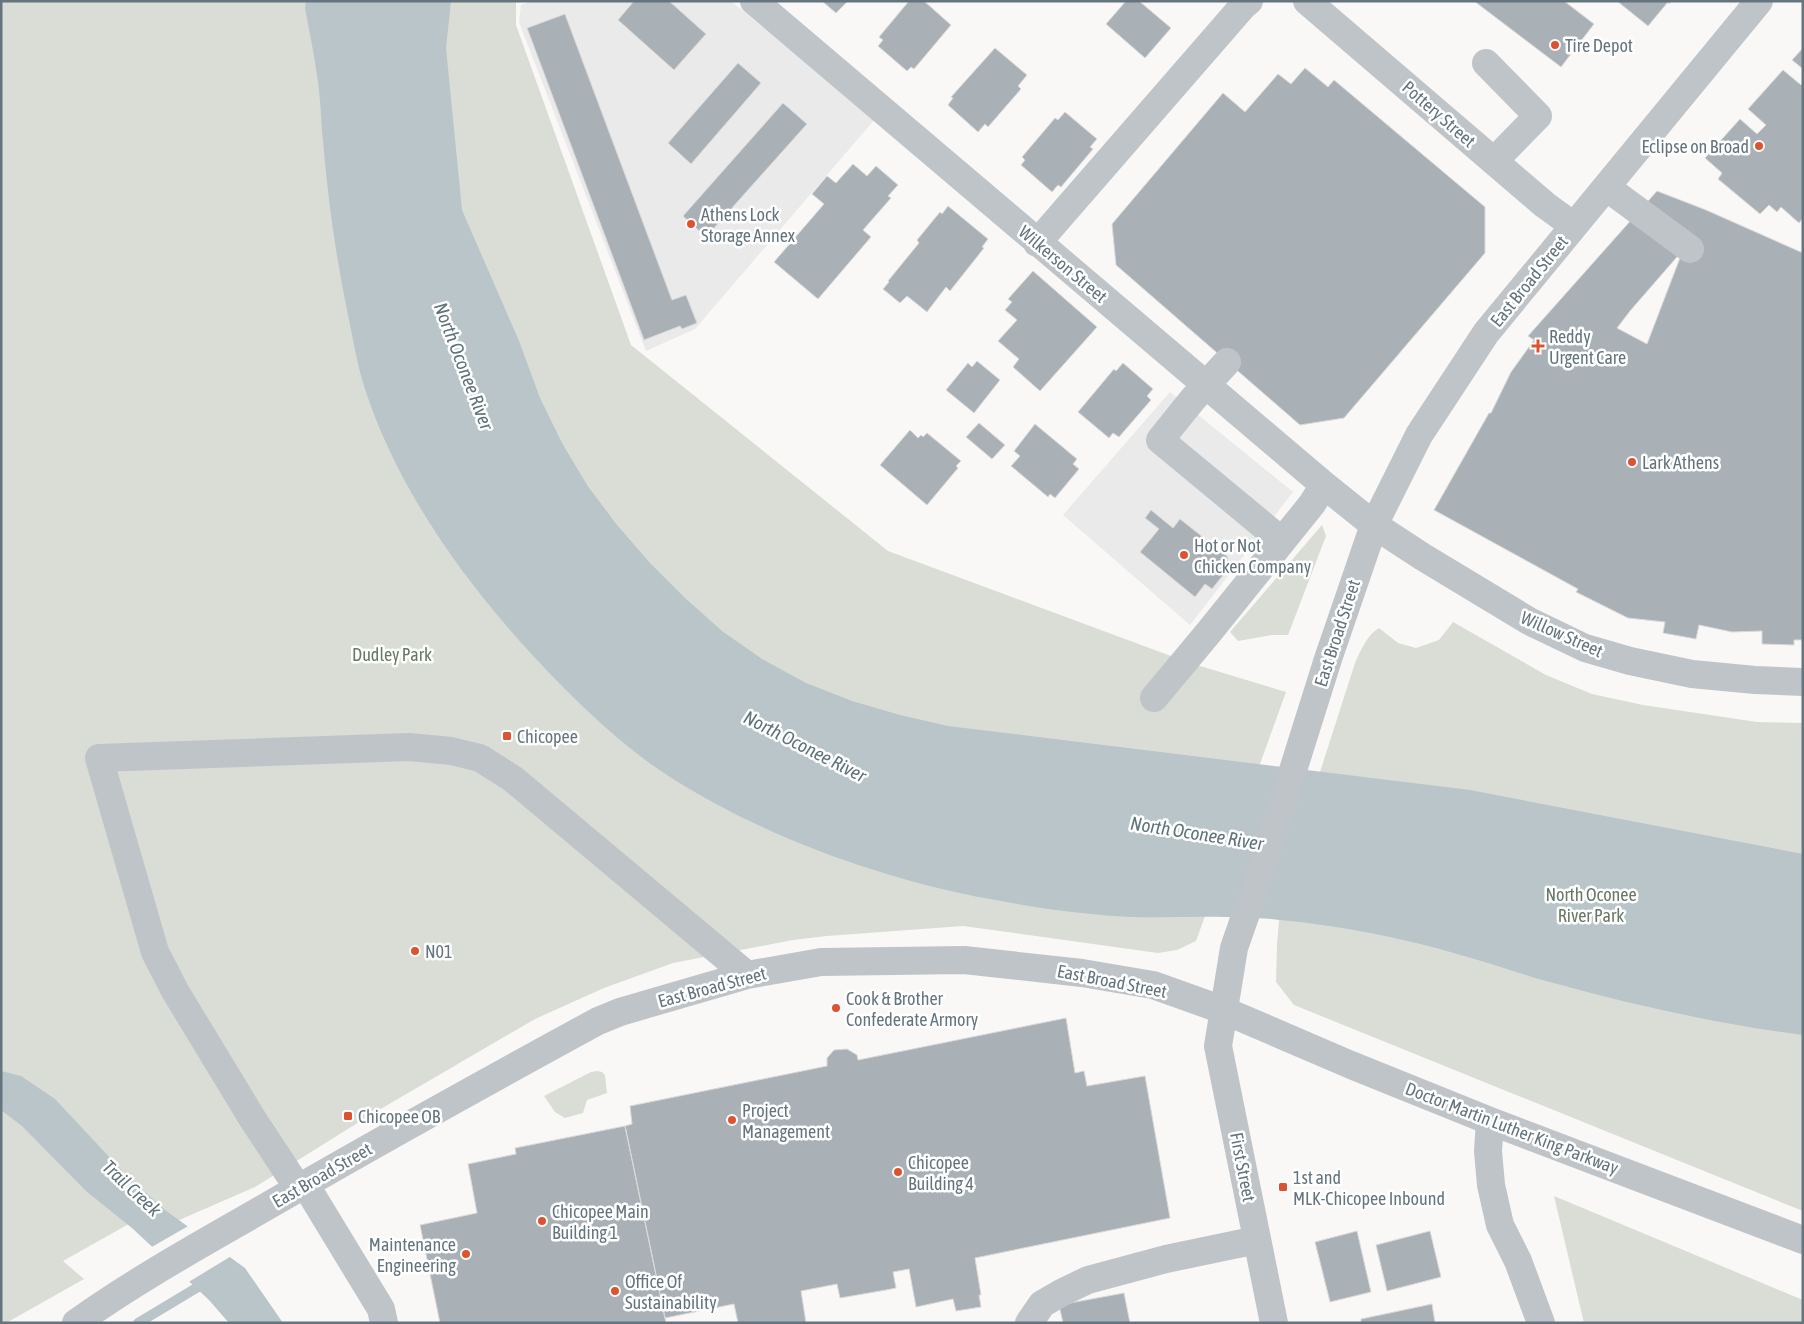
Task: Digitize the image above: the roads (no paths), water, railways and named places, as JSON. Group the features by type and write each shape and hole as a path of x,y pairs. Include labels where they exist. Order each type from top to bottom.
{"street":[{"name":"Wilkerson Street","path":"754,1 1206,386 1374,525"},
{"path":"1037,243 1236,13 1249,1"},
{"name":"Pottery Street","path":"1306,1 1494,162 1574,226"},
{"name":"East Broad Street","path":"76,1323 109,1299 301,1186 452,1100 598,1021 620,1012 747,975 821,962 964,960 1082,973 1153,985 1223,1010 1234,948 1374,525 1419,435 1486,333 1759,1"},
{"path":"1486,63 1538,116 1494,162"},
{"path":"1606,187 1690,249"},
{"path":"1227,362 1160,440 1282,541"},
{"path":"1154,698 1282,541 1324,485"},
{"name":"Willow Street","path":"1374,525 1529,621 1585,648 1630,661 1692,674 1803,682"},
{"path":"384,1323 381,1309 301,1186 252,1118 175,991 155,952 99,758 408,747 480,758 513,779 747,975"},
{"name":"Doctor Martin Luther King Parkway","path":"1223,1010 1351,1066 1803,1240"},
{"name":"First Street","path":"1223,1010 1218,1046 1274,1323"},
{"path":"1490,1121 1488,1151 1491,1184 1500,1225 1518,1261 1541,1323"},
{"path":"1029,1323 1042,1304 1088,1280 1166,1259 1258,1240"}],"water":[{"name":"North Oconee River","path":"306,1 451,1 446,48 462,210 519,341 540,398 562,443 587,485 617,525 650,563 685,598 722,631 762,659 806,683 852,701 948,726 1470,790 1803,854 1803,1035 1739,1025 1644,1006 1540,979 1436,948 1347,929 1291,921 1252,918 1097,915 1025,905 948,890 863,866 779,834 738,816 664,773 610,732 562,686 501,620 445,547 398,469 379,428 364,386 353,342 333,229 322,135 320,96 305,8"},
{"name":"Trail Creek","path":"1,1071 21,1076 55,1099 128,1177 165,1210 245,1268 283,1323 229,1323 209,1300 132,1228 86,1191 22,1126 1,1110"}],"waterway":[{"path":"138,1323 208,1281"}],"place":[{"name":"Tire Depot","path":"1555,45"},
{"name":"Eclipse on Broad","path":"1759,146"},
{"name":"Athens Lock Storage Annex","path":"691,224"},
{"name":"Reddy Urgent Care","path":"1538,346"},
{"name":"Lark Athens","path":"1632,462"},
{"name":"Hot or Not Chicken Company","path":"1184,555"},
{"name":"Chicopee","path":"507,736"},
{"name":"N01","path":"415,951"},
{"name":"Cook & Brother Confederate Armory","path":"836,1008"},
{"name":"Chicopee OB","path":"348,1116"},
{"name":"Project Management","path":"732,1120"},
{"name":"Chicopee Building 4","path":"898,1172"},
{"name":"1st and MLK-Chicopee Inbound","path":"1283,1187"},
{"name":"Chicopee Main Building 1","path":"542,1221"},
{"name":"Maintenance Engineering","path":"466,1254"},
{"name":"Office Of Sustainability","path":"615,1291"}],"park label":[{"name":"Dudley Park","path":"392,654"},
{"name":"North Oconee River Park","path":"1591,904"}]}
